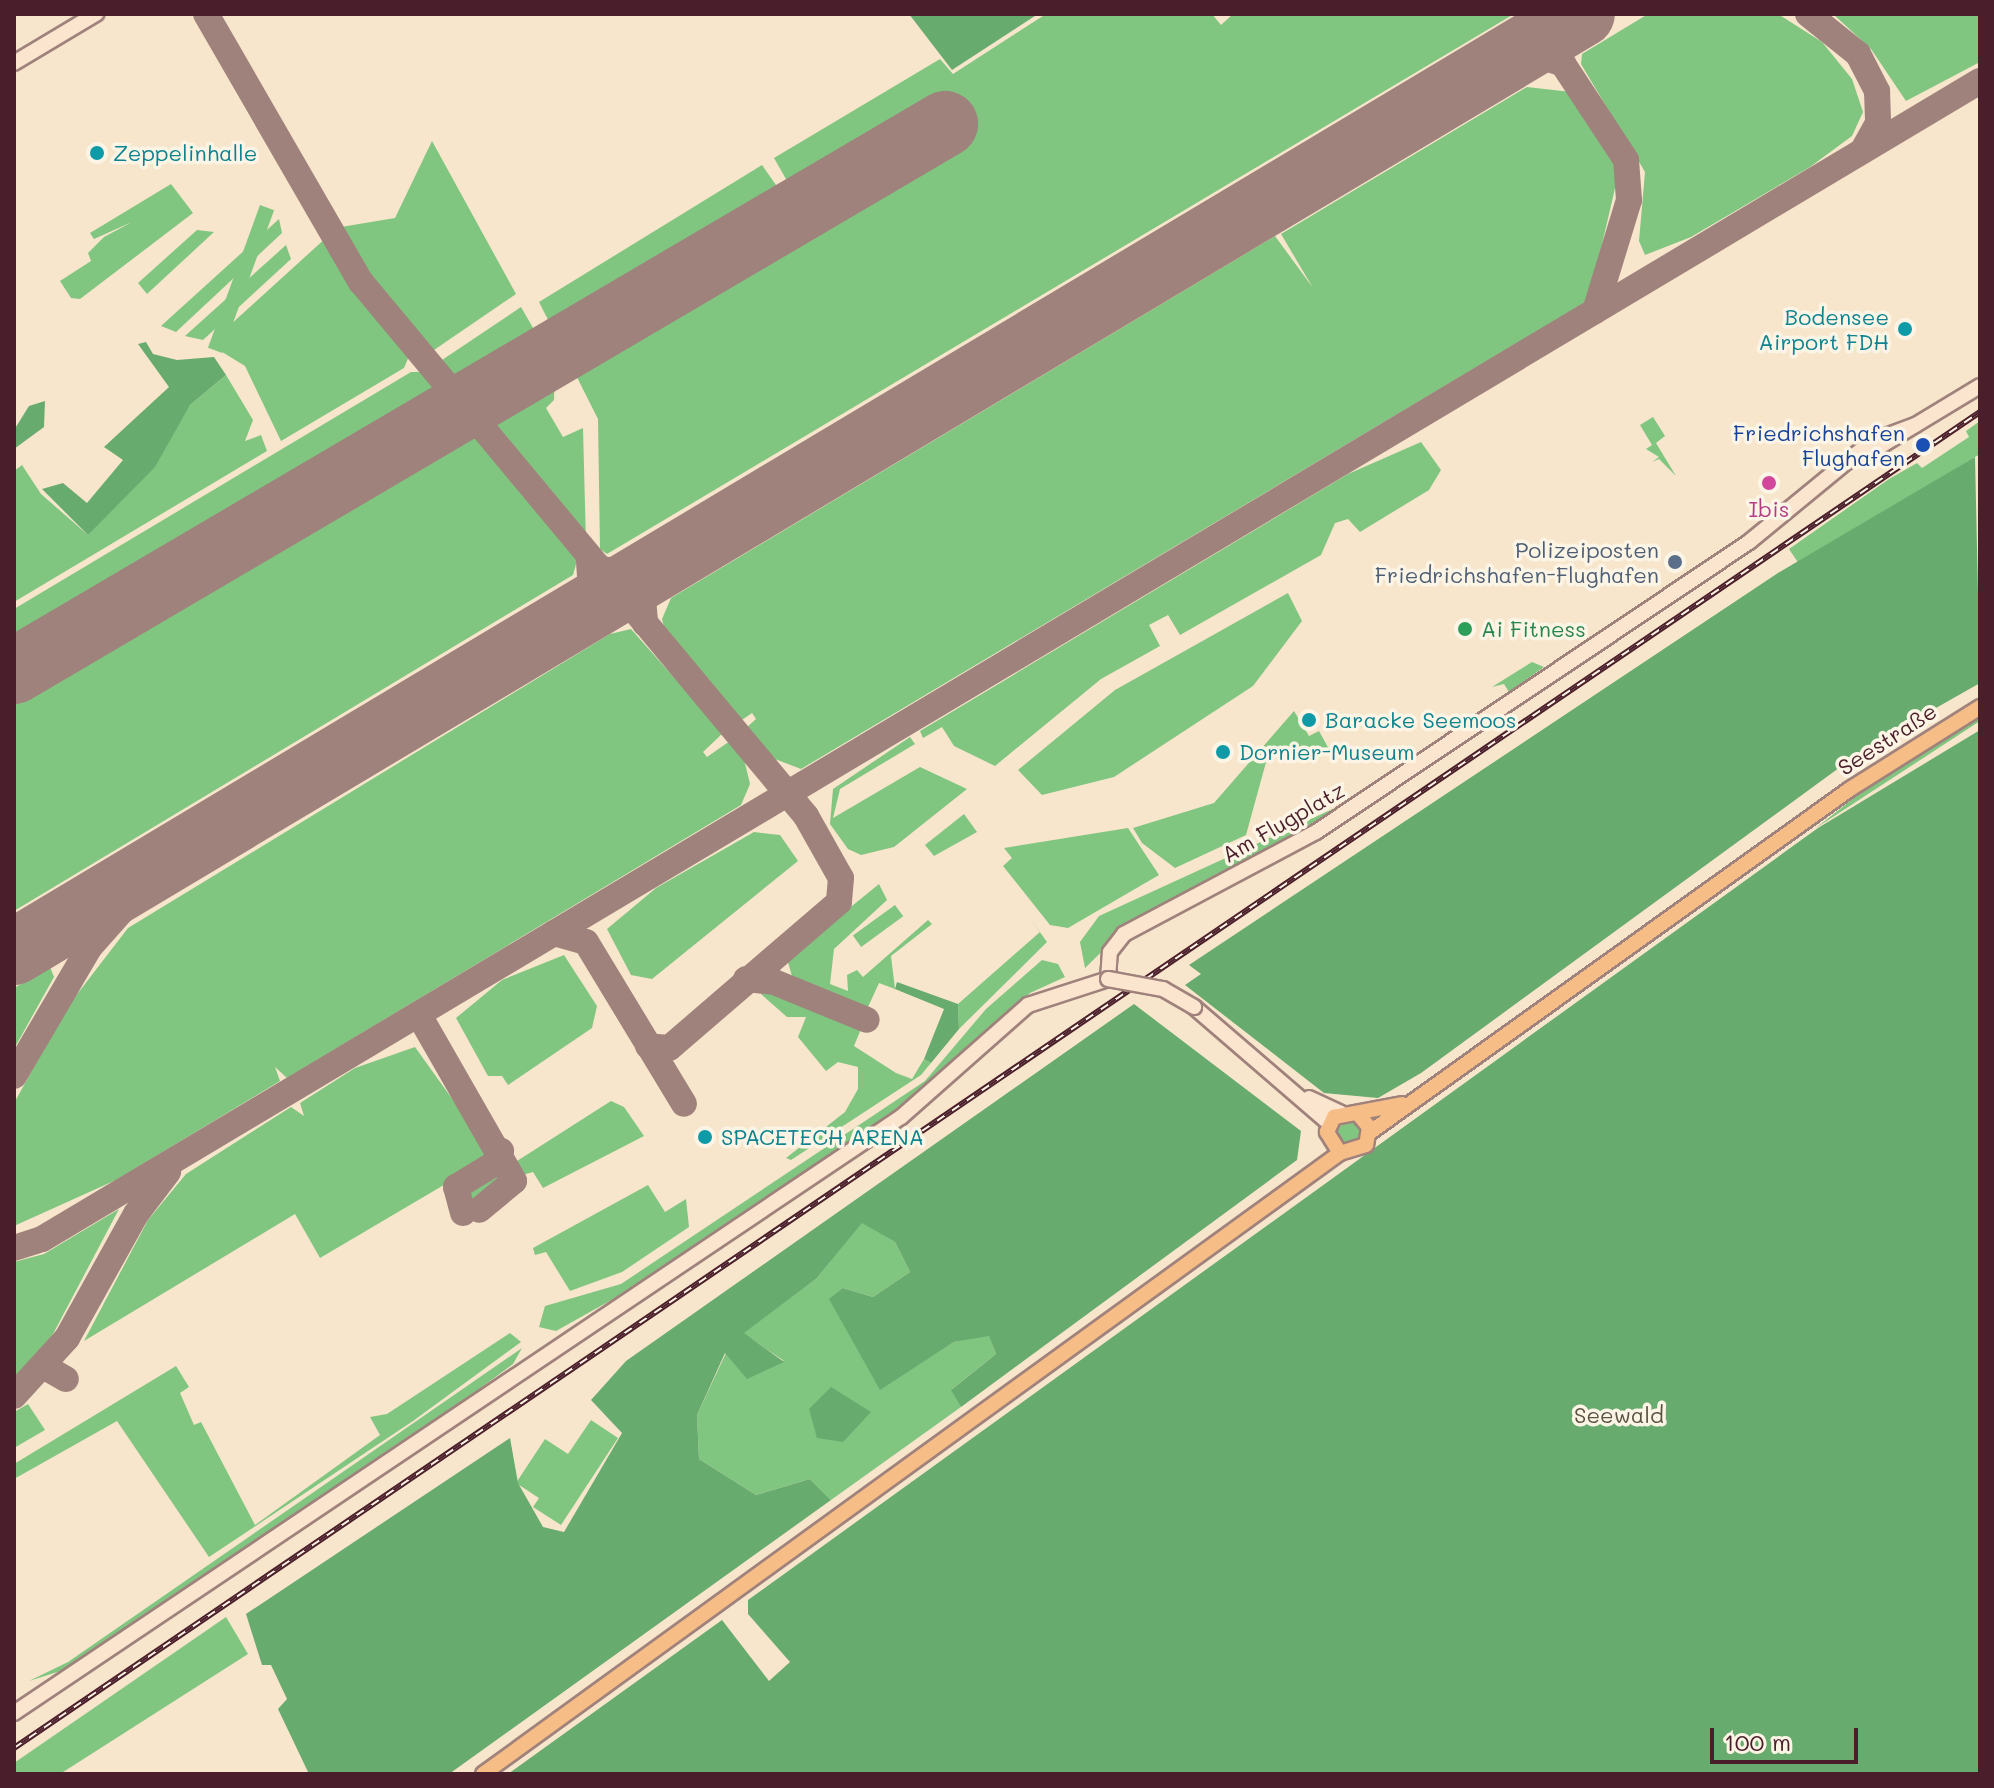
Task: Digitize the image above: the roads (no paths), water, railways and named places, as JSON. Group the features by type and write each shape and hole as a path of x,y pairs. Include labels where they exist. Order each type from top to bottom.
{"main road":[{"name":"Seestraße","path":"1369,1133 1408,1102 1820,810 1980,707"},
{"path":"1304,1180 1328,1141 1329,1123 1341,1113 1358,1114 1408,1102"},
{"path":"483,1774 1340,1153 1358,1152 1369,1133 1358,1114"},
{"path":"1328,1141 1340,1153"}],"street":[{"path":"14,63 96,14"},
{"name":"Am Flugplatz","path":"1108,979 1110,952 1124,934 1316,832 1749,542 1853,461 1980,386"},
{"path":"14,1713 901,1117 1050,992 1108,979 1163,989 1194,1007 1302,1094 1329,1123"},
{"path":"1302,1094 1341,1113"}],"railway":[{"path":"14,1748 1980,412"}],"place":[{"name":"Zeppelinhalle","path":"97,153"},
{"name":"Bodensee Airport FDH","path":"1905,329"},
{"name":"Friedrichshafen Flughafen","path":"1923,445"},
{"name":"Ibis","path":"1769,483"},
{"name":"Polizeiposten Friedrichshafen-Flughafen","path":"1675,562"},
{"name":"Ai Fitness","path":"1465,629"},
{"name":"Baracke Seemoos","path":"1309,720"},
{"name":"Dornier-Museum","path":"1223,752"},
{"name":"SPACETECH ARENA","path":"705,1137"}],"park label":[{"name":"Seewald","path":"1619,1415"}]}
